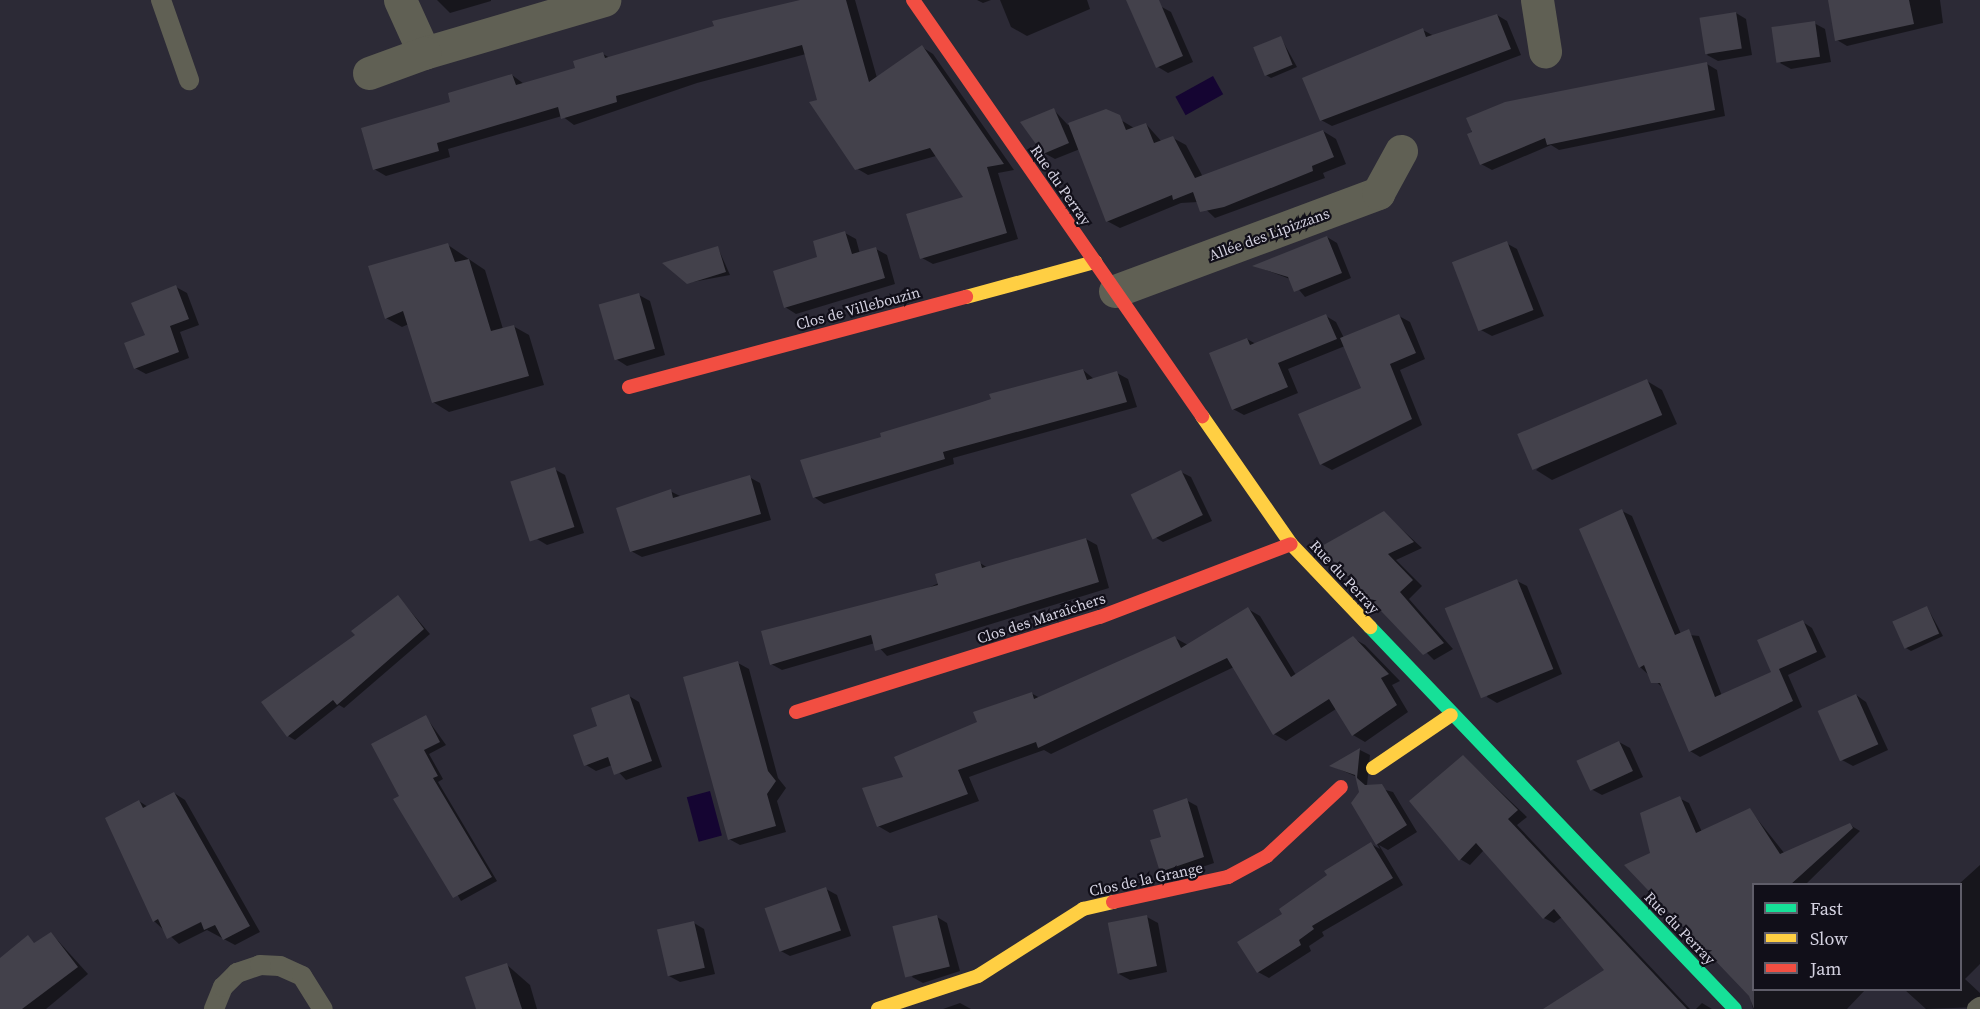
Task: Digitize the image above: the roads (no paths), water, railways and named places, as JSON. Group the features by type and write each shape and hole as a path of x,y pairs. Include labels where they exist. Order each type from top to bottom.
{"street":[{"path":"400,0 424,53"},
{"path":"369,73 424,53 604,0"},
{"name":"Rue du Perray","path":"913,0 1291,544 1451,715 1735,1009"},
{"path":"1537,0 1545,51"},
{"name":"Rue du Perray","path":"969,51 992,116"},
{"name":"Allée des Lipizzans","path":"1115,291 1378,194 1401,151"},
{"name":"Clos de Villebouzin","path":"629,387 1095,262"},
{"name":"Clos des Maraîchers","path":"796,712 1100,617 1291,544"},
{"path":"1372,768 1451,715"},
{"name":"Clos de la Grange","path":"878,1009 978,976 1083,909 1228,877 1267,856 1341,787"}],"lane":[{"path":"161,0 189,80"},
{"path":"214,1009 223,987 237,973 260,965 280,966 302,976 323,1009"}]}
